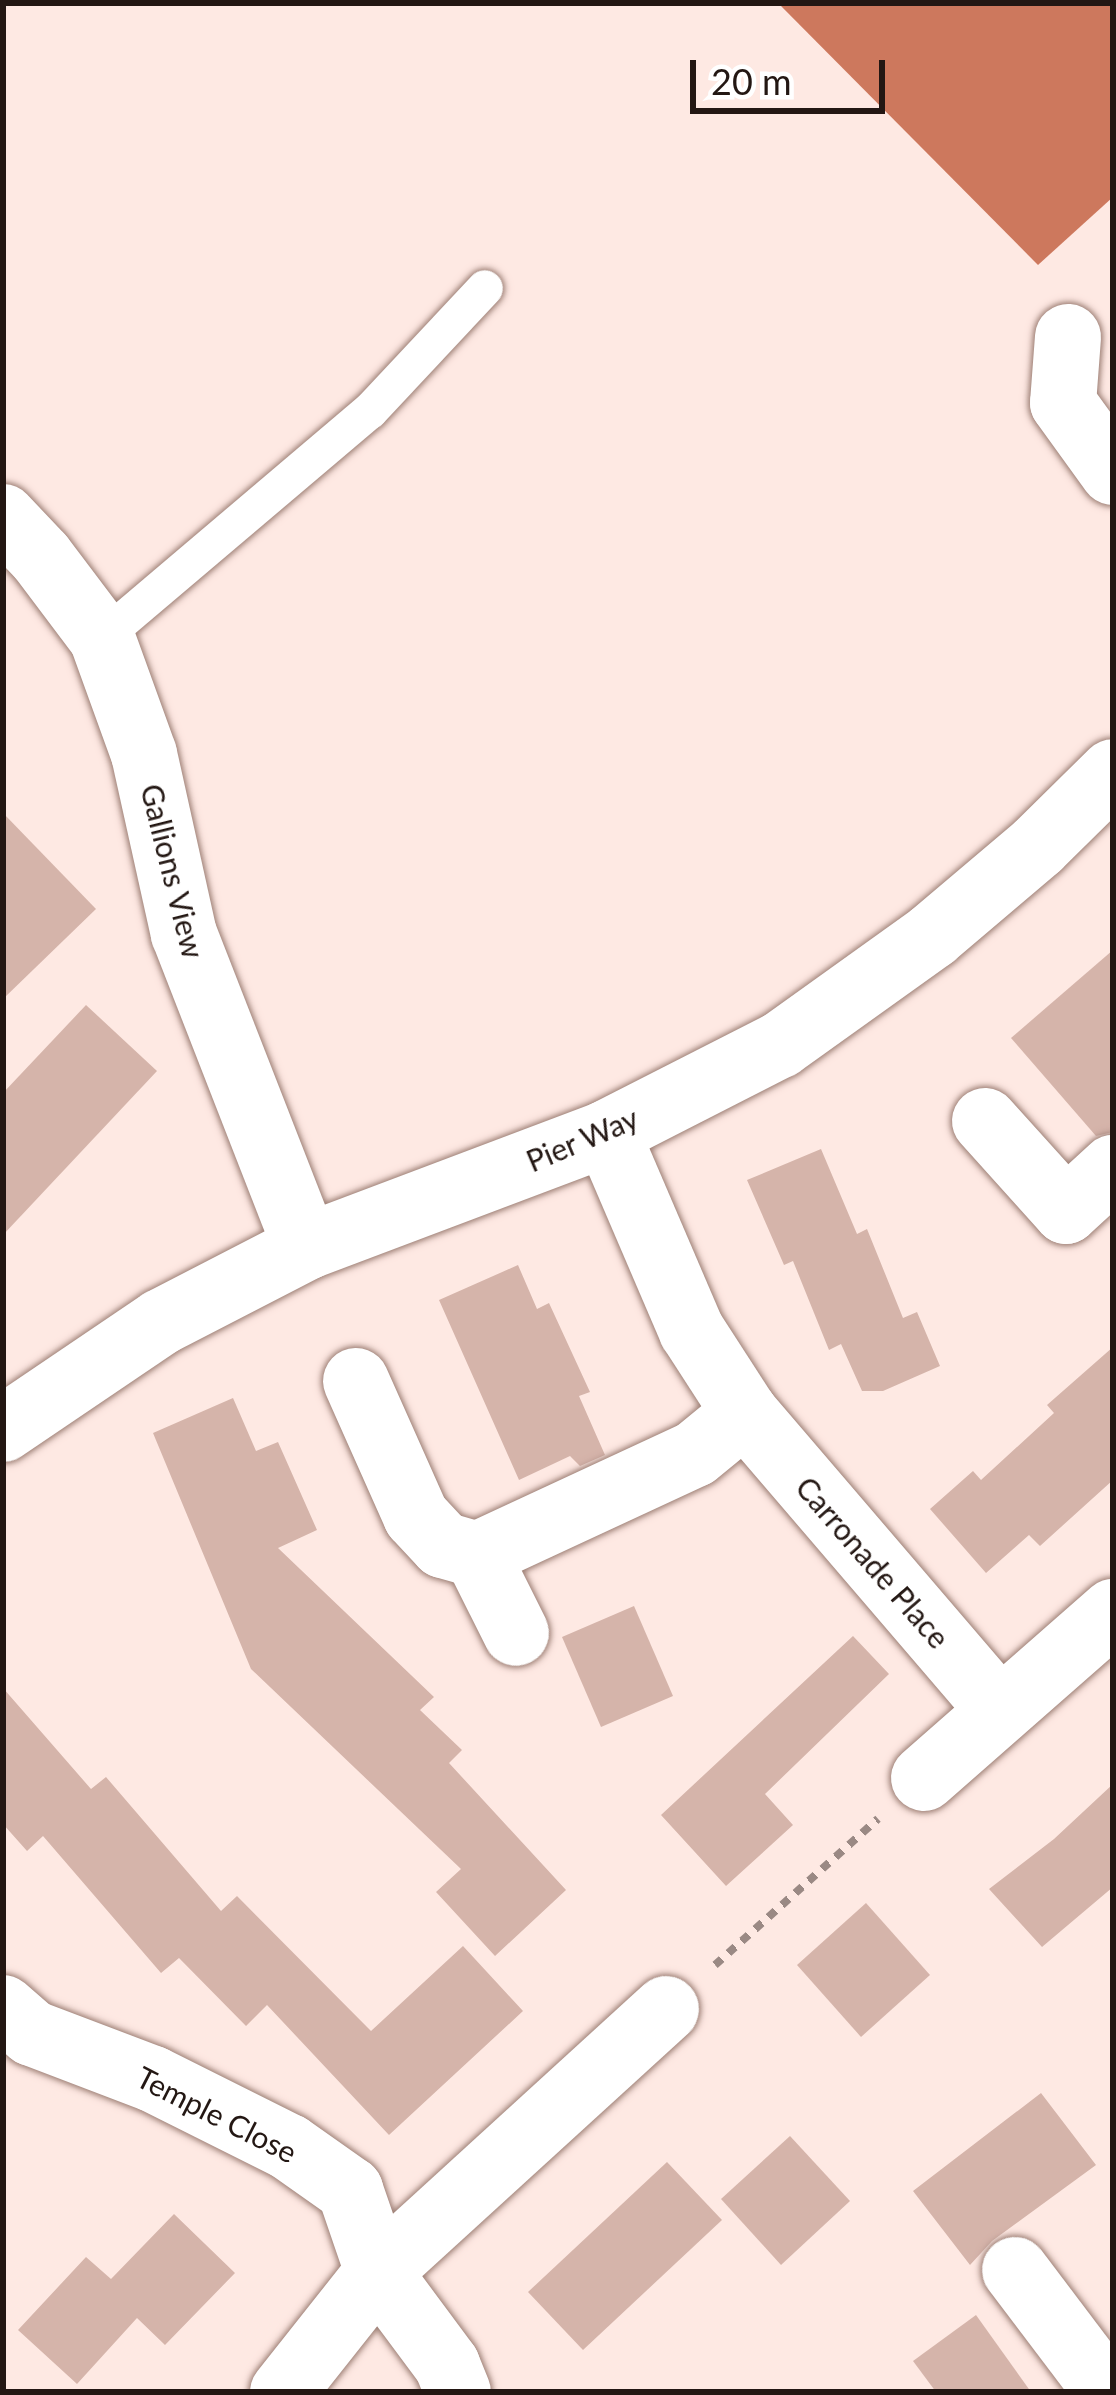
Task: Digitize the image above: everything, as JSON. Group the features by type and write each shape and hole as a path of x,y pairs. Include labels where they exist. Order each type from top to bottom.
{"street":[{"path":"1068,337 1063,403 1113,472"},
{"name":"Gallions View","path":"3,517 102,638 144,754 184,934 306,1247"},
{"name":"Pier Way","path":"3,1429 161,1322 306,1247 607,1132 781,1045 854,995 1020,861 1113,772"},
{"path":"985,1120 1066,1210 1113,1168"},
{"name":"Carronade Place","path":"607,1132 692,1331 746,1413 1000,1711"},
{"path":"356,1381 416,1516 442,1545 477,1555 695,1454 746,1413"},
{"path":"477,1555 516,1634"},
{"path":"924,1778 1113,1612"},
{"name":"Temple Close","path":"3,2008 32,2033 153,2079 289,2147 350,2190 378,2272 447,2365 458,2392"},
{"path":"283,2392 378,2272 666,2009"},
{"path":"1015,2270 1105,2377"}],"lane":[{"path":"102,638 370,411 485,288"}],"path":[{"path":"666,2009 924,1778"}],"shaded area":[{"path":"778,3 1113,3 1113,197 1038,265"}],"building":[{"path":"3,813 96,909 3,999"},
{"path":"1113,950 1113,1132 1096,1136 1011,1038"},
{"path":"86,1005 157,1071 3,1235 3,1093"},
{"path":"821,1149 857,1234 867,1229 903,1318 917,1312 940,1366 883,1391 862,1391 841,1344 829,1350 793,1261 784,1265 747,1180"},
{"path":"518,1265 537,1309 549,1303 590,1392 579,1396 605,1455 580,1466 570,1456 519,1480 439,1300"},
{"path":"1113,1347 1113,1480 1040,1546 1029,1535 986,1573 930,1509 973,1471 981,1480 1054,1413 1047,1405"},
{"path":"233,1398 256,1451 278,1442 317,1530 278,1548 434,1697 420,1710 462,1750 449,1763 566,1890 495,1956 436,1892 461,1869 251,1669 153,1433"},
{"path":"634,1606 673,1696 601,1727 562,1637"},
{"path":"853,1636 889,1674 765,1794 793,1825 726,1886 661,1815"},
{"path":"3,1688 91,1789 106,1777 221,1911 237,1896 371,2031 463,1946 523,2011 389,2135 267,2005 246,2026 179,1958 161,1973 43,1836 27,1851 3,1824"},
{"path":"1113,1784 1113,1887 1042,1947 989,1889 1054,1839"},
{"path":"866,1903 930,1975 861,2037 797,1965"},
{"path":"1041,2093 1096,2165 992,2241 970,2265 913,2191"},
{"path":"790,2136 850,2201 781,2265 721,2199"},
{"path":"667,2162 722,2220 583,2350 528,2292"},
{"path":"174,2214 235,2273 165,2345 137,2318 77,2384 18,2330 86,2257 111,2279"},
{"path":"976,2315 1031,2392 936,2392 913,2361"}]}
